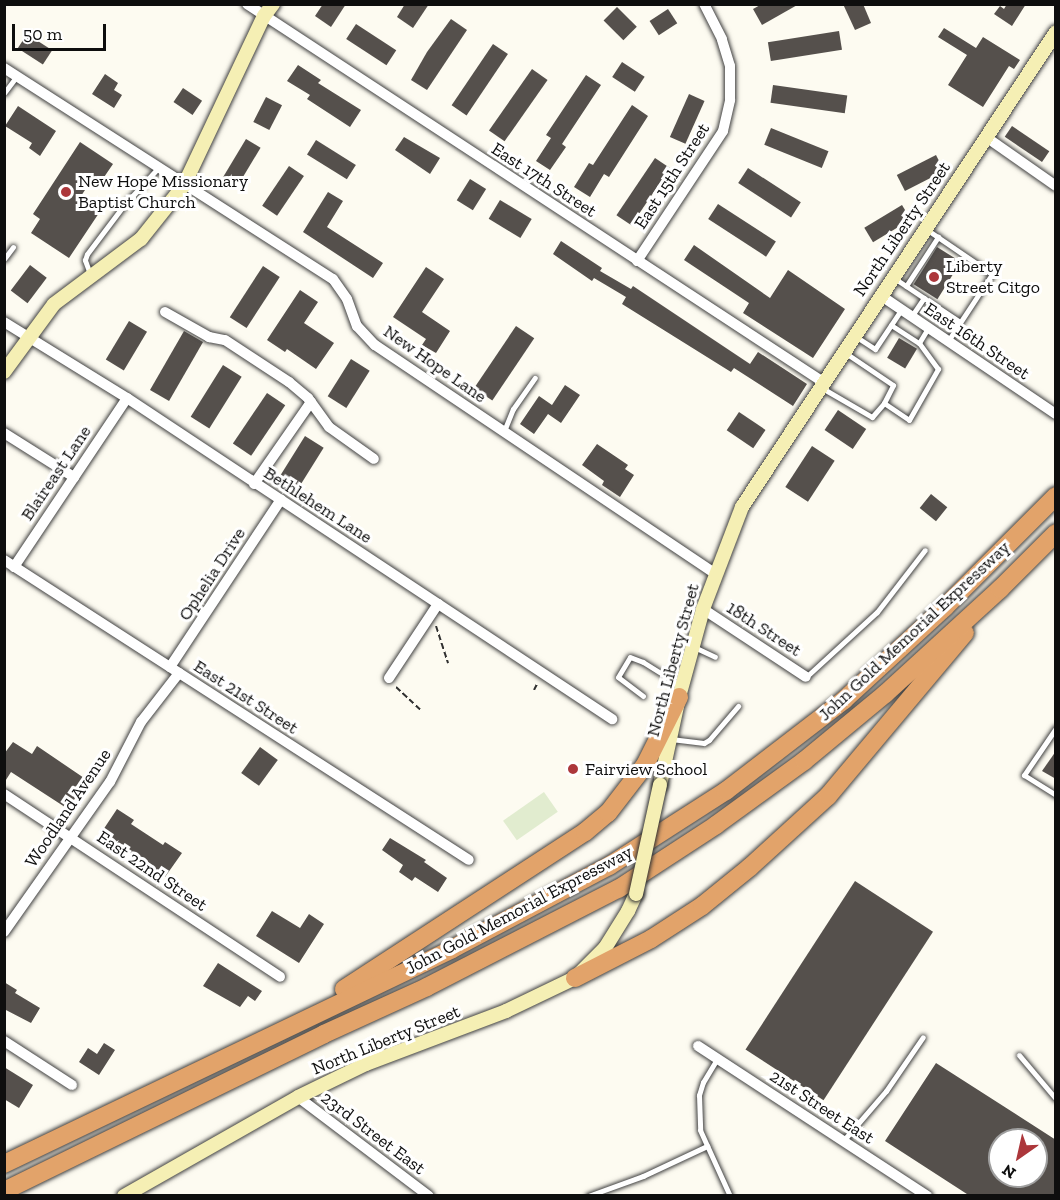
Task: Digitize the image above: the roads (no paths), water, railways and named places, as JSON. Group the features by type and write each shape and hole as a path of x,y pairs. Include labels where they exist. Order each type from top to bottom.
{"highway":[{"name":"John Gold Memorial Expressway","path":"4,1164 452,949 609,866 726,791 844,700 945,607 1056,496"},
{"name":"John Gold Memorial Expressway","path":"4,1191 324,1034 427,987 618,889 716,825 804,761 885,694 1056,533"},
{"path":"575,978 651,939 702,906 729,886 828,796 999,589"},
{"path":"283,1029 585,832 608,813 645,765 680,691"}],"main road":[{"path":"4,372 54,304 141,239 184,185 264,16 273,4"},
{"name":"North Liberty Street","path":"124,1196 298,1097 366,1064 506,1011 575,978 605,948 628,912 636,894 680,691 703,609 742,507 1056,32"}],"street":[{"name":"East 17th Street","path":"247,4 821,385"},
{"name":"East 15th Street","path":"637,261 723,130 730,100 730,66 722,39 704,4"},
{"name":"New Hope Lane","path":"4,68 333,279 347,299 357,326 375,345 716,574"},
{"path":"986,137 1056,186"},
{"name":"East 16th Street","path":"880,295 1056,414"},
{"path":"165,312 209,336 225,340 289,382 311,402 329,427 375,459"},
{"name":"Bethlehem Lane","path":"4,322 127,398 612,719"},
{"name":"Blaireast Lane","path":"9,563 74,477 127,398"},
{"path":"254,484 311,402"},
{"path":"4,433 74,477"},
{"name":"Ophelia Drive","path":"175,670 281,499"},
{"name":"East 21st Street","path":"9,563 469,860"},
{"path":"389,678 438,604"},
{"name":"18th Street","path":"703,609 806,677"},
{"name":"Woodland Avenue","path":"4,932 110,782 141,722 175,670"},
{"name":"East 22nd Street","path":"4,794 280,977"},
{"path":"4,1041 72,1085"},
{"name":"21st Street East","path":"698,1046 927,1196"},
{"name":"23rd Street East","path":"298,1097 429,1196"}],"lane":[{"path":"4,93 16,76"},
{"path":"91,278 85,260 87,254 124,205 158,168"},
{"path":"925,228 992,274 948,341"},
{"path":"906,286 938,237"},
{"path":"4,259 13,247"},
{"path":"957,259 961,253"},
{"path":"892,277 960,322"},
{"path":"911,316 928,299"},
{"path":"854,335 875,349 901,309"},
{"path":"884,403 909,420 939,369 919,344 891,325"},
{"path":"919,344 928,328"},
{"path":"821,385 872,417 884,403 893,385 843,351"},
{"path":"504,431 513,409 535,378"},
{"path":"806,677 877,612 925,550"},
{"path":"693,646 715,657"},
{"path":"643,696 618,677 630,657 643,662 680,691"},
{"path":"669,739 704,743 738,706"},
{"path":"1056,728 1024,775 1056,795"},
{"path":"843,1140 886,1091 923,1037"},
{"path":"1019,1055 1056,1099"},
{"path":"717,1059 703,1082 699,1095 700,1130 730,1196"},
{"path":"588,1196 643,1176 707,1146"}],"place":[{"name":"New Hope Missionary Baptist Church","path":"66,192"},
{"name":"Liberty Street Citgo","path":"934,277"},
{"name":"Fairview School","path":"573,769"}]}
